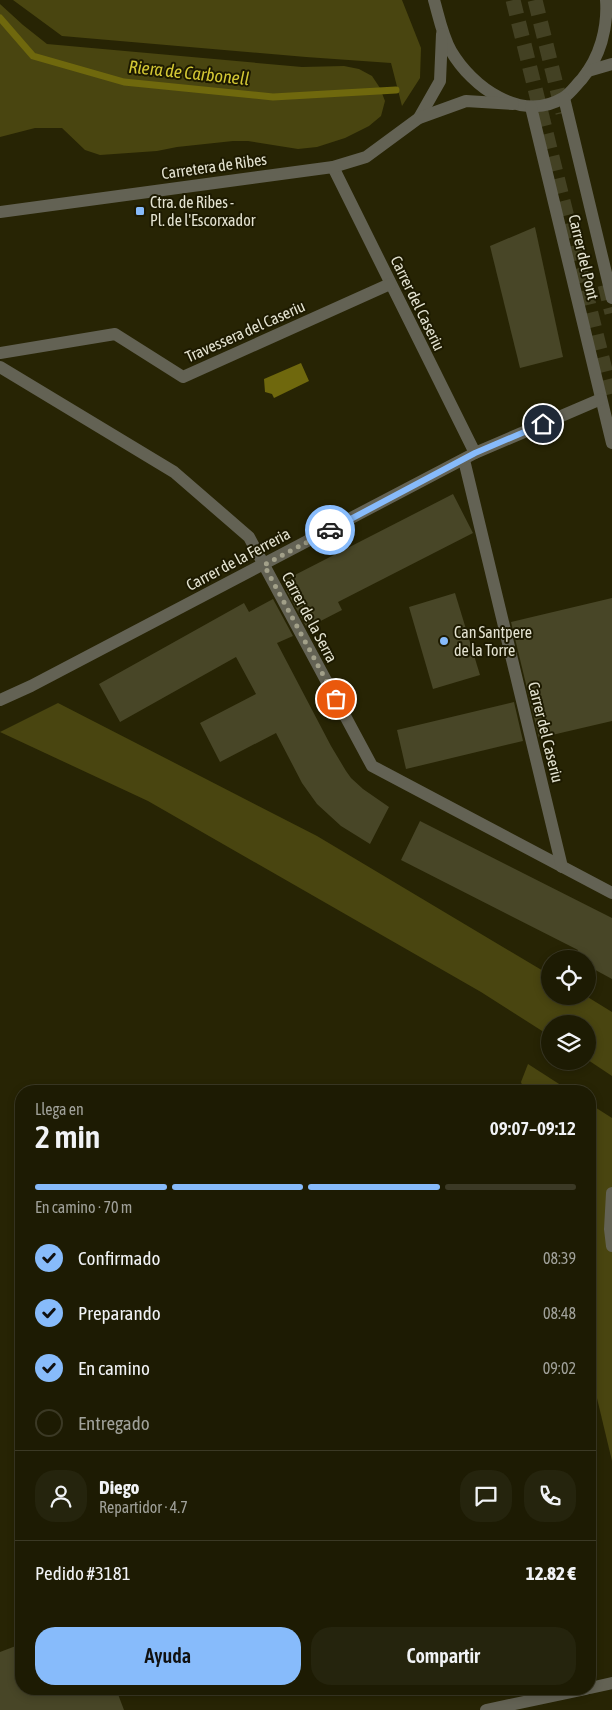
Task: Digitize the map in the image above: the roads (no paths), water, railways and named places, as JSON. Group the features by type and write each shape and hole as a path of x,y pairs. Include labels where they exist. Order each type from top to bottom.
{"street":[{"path":"434,0 442,31 459,62 478,83 513,104 531,107 548,104 564,98 588,71 599,49 605,28 606,0"},
{"name":"Carretera de Ribes","path":"419,118 440,81 442,31"},
{"path":"588,71 612,64"},
{"name":"Carrer del Pont","path":"564,98 612,298"},
{"name":"Carretera de Ribes","path":"0,212 333,167 366,157 419,118 466,101 513,104"},
{"name":"Carrer del Pont","path":"531,107 612,443"},
{"name":"Carrer del Caseriu","path":"333,167 390,284 469,457 562,867"},
{"name":"Travessera del Caseriu","path":"0,353 115,334 183,377 390,284"},
{"name":"Carrer de la Serra","path":"0,367 174,472 249,537 372,766 612,893"},
{"name":"Carrer de la Ferreria","path":"0,700 39,682 469,457 601,399"},
{"path":"612,1193 610,1229 612,1246"},
{"path":"596,1687 612,1683"},
{"path":"486,1710 557,1695"}],"waterway":[{"name":"Riera de Carbonell","path":"0,18 33,56 124,82 273,97 396,90"}],"tunnel":[{"path":"513,0 612,398"},
{"path":"535,0 563,113"},
{"path":"605,285 612,313"}],"place":[{"name":"Ctra. de Ribes - Pl. de l'Escorxador","path":"140,211"},
{"name":"Can Santpere de la Torre","path":"444,641"}]}
